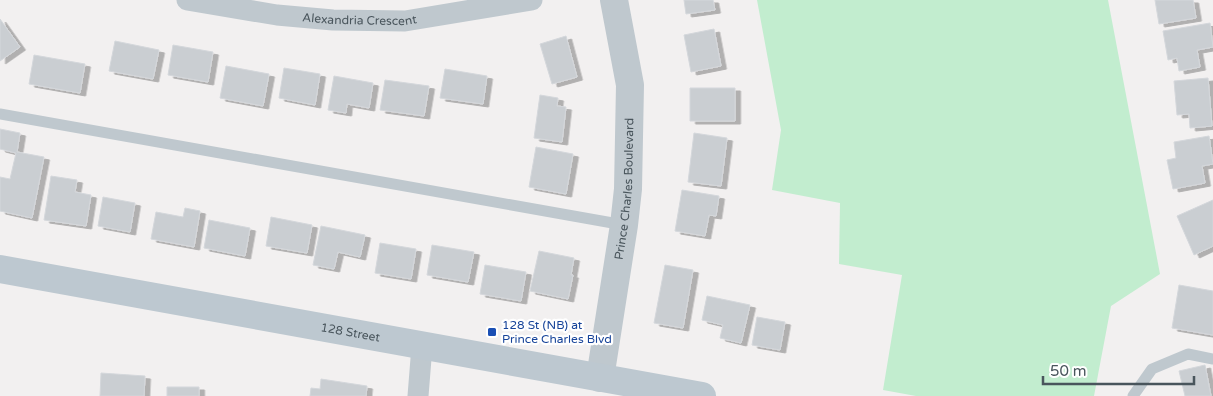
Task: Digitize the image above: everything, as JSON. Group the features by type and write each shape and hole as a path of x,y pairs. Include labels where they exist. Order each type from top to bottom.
{"main road":[{"name":"128 Street","path":"0,269 702,396"}],"street":[{"name":"Alexandria Crescent","path":"187,0 277,15 314,19 405,21 532,0"},
{"name":"Prince Charles Boulevard","path":"600,378 628,189 630,85 614,0"},
{"path":"418,396 422,346"}],"lane":[{"path":"0,114 624,225"},
{"path":"1133,396 1152,369 1188,354 1213,359"}],"green space":[{"path":"757,0 1108,0 1160,274 1111,306 1094,396 916,396 883,390 902,275 839,264 840,203 772,190 781,130"}],"building":[{"path":"684,0 713,0 715,10 686,14"},
{"path":"1155,0 1193,0 1196,18 1159,24"},
{"path":"0,19 20,47 0,61"},
{"path":"1210,23 1213,47 1197,50 1200,67 1179,71 1177,58 1168,60 1163,31"},
{"path":"714,29 721,66 691,72 684,35"},
{"path":"566,36 577,77 552,84 540,44"},
{"path":"115,41 159,50 153,79 109,71"},
{"path":"173,45 213,52 208,82 168,75"},
{"path":"34,55 85,64 80,93 29,84"},
{"path":"226,66 269,74 263,106 220,98"},
{"path":"284,68 320,74 315,105 279,98"},
{"path":"445,69 487,76 483,104 440,98"},
{"path":"334,76 373,83 369,108 347,104 346,113 328,110"},
{"path":"1208,78 1212,126 1190,128 1189,114 1177,115 1174,81"},
{"path":"385,80 429,86 424,116 380,110"},
{"path":"690,88 735,88 735,121 690,121"},
{"path":"540,95 558,98 557,106 566,107 562,142 534,138"},
{"path":"0,129 20,133 17,152 44,157 32,218 0,211 0,177 10,179 16,153 0,149"},
{"path":"694,133 727,138 721,186 688,182"},
{"path":"1209,136 1213,164 1202,166 1205,183 1173,189 1167,160 1176,158 1174,142"},
{"path":"536,147 573,154 566,194 529,187"},
{"path":"51,176 77,180 75,192 91,195 86,226 44,220"},
{"path":"682,190 719,196 716,216 709,215 705,236 675,231"},
{"path":"103,197 135,203 130,232 98,226"},
{"path":"1213,200 1213,246 1194,255 1177,216"},
{"path":"185,208 200,211 194,247 151,239 156,212 183,217"},
{"path":"271,217 312,225 307,253 266,246"},
{"path":"209,220 250,228 245,256 204,248"},
{"path":"321,226 365,235 360,257 338,252 334,269 313,265"},
{"path":"380,243 416,249 411,279 375,273"},
{"path":"432,245 474,252 468,282 427,275"},
{"path":"539,251 574,258 568,299 530,291"},
{"path":"485,265 526,272 521,301 480,294"},
{"path":"665,265 693,270 683,328 654,323"},
{"path":"1179,285 1213,291 1213,335 1172,328"},
{"path":"707,296 750,305 741,343 720,338 723,325 702,320"},
{"path":"757,317 785,322 780,350 752,345"},
{"path":"1205,365 1211,396 1185,396 1179,371"},
{"path":"101,373 145,376 144,396 100,396"},
{"path":"321,379 367,386 366,396 310,396 311,388 320,389"},
{"path":"167,387 199,387 199,396 167,396"}],"place":[{"name":"128 St (NB) at Prince Charles Blvd","path":"492,332"}]}
